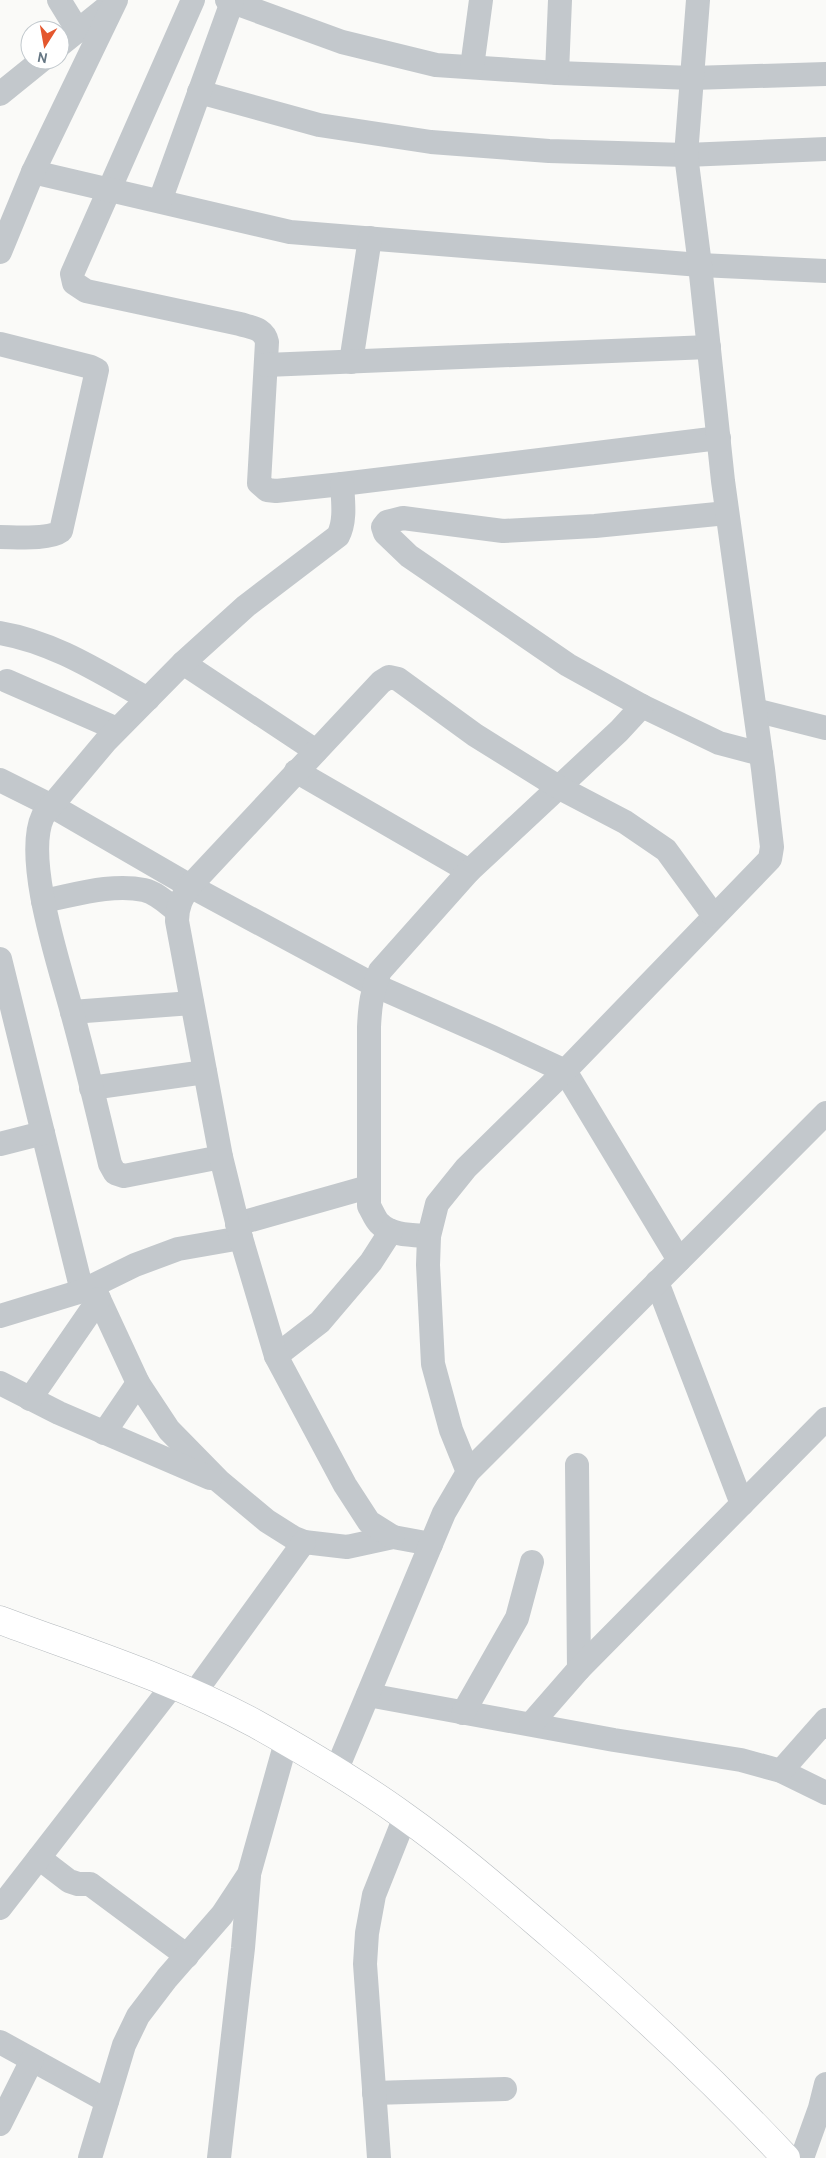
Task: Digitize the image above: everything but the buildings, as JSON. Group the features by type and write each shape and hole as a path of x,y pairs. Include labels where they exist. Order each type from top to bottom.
{"main road":[{"path":"0,1620 183,1690 254,1723 336,1771 404,1816 500,1892 594,1972 691,2060 786,2158"}],"street":[{"path":"59,0 64,20"},
{"path":"70,37 116,0"},
{"path":"0,252 33,172 116,0"},
{"path":"193,0 72,274 74,283 86,291 249,327 266,335 259,483 267,490 343,491 719,438"},
{"path":"472,67 481,0"},
{"path":"557,73 560,0"},
{"path":"468,1472 451,1430 433,1364 428,1265 429,1236 437,1204 466,1168 564,1071 770,859 772,847 728,513 686,155 698,0"},
{"path":"160,201 229,1 335,39 436,65 557,73 692,78 826,74"},
{"path":"0,94 30,70"},
{"path":"199,92 308,122 430,142 550,151 686,155 826,149"},
{"path":"33,172 280,230 700,265 826,270"},
{"path":"351,362 370,238"},
{"path":"0,344 91,367 96,370 61,531 47,536 0,537"},
{"path":"266,365 709,348"},
{"path":"221,1157 124,1176 115,1173 110,1164 46,918 36,845 38,827 43,816 118,729 183,663 246,606 338,536 343,521 343,491"},
{"path":"728,513 595,526 503,531 403,518 387,522 384,527 385,533 409,556 568,665 639,708 762,762"},
{"path":"0,632 17,636 67,655 148,699"},
{"path":"183,663 316,751"},
{"path":"431,1544 393,1537 370,1522 345,1485 276,1356 239,1231 221,1157 177,921 180,899 296,771 381,682 389,677 398,679 475,735 560,788 625,822 666,850 714,916"},
{"path":"6,681 118,729"},
{"path":"429,1236 405,1235 392,1231 379,1223 369,1206 369,1027 370,998 374,985 380,971 469,872 560,788 619,731 639,708"},
{"path":"755,710 826,728"},
{"path":"296,771 469,872"},
{"path":"0,780 52,806 190,886 374,985 564,1071 680,1260"},
{"path":"43,901 87,892 123,888 145,890 158,896 177,911"},
{"path":"0,958 44,1133 92,1292 138,1383 169,1430 219,1481 266,1521 294,1538 304,1542 348,1547 393,1537"},
{"path":"72,1012 192,1003"},
{"path":"91,1088 205,1072"},
{"path":"336,1771 444,1513 468,1472 826,1113"},
{"path":"0,1144 44,1133"},
{"path":"0,1316 92,1292 135,1264 368,1187"},
{"path":"276,1356 320,1322 371,1262 392,1231"},
{"path":"657,1282 742,1504"},
{"path":"30,1399 92,1292"},
{"path":"0,1383 104,1433 219,1481"},
{"path":"104,1433 138,1383"},
{"path":"531,1724 579,1669 826,1419"},
{"path":"577,1465 579,1669"},
{"path":"0,1908 39,1858 183,1690 304,1542"},
{"path":"464,1713 517,1618 532,1562"},
{"path":"368,1695 614,1740 741,1760 781,1771 826,1793"},
{"path":"781,1771 826,1720"},
{"path":"219,2158 243,1948 249,1874 286,1742"},
{"path":"379,2158 365,1964 374,1895 404,1816"},
{"path":"39,1858 70,1880 78,1884 90,1884 187,1956"},
{"path":"90,2158 124,2046 138,2016 167,1978 222,1915 249,1874"},
{"path":"0,2042 107,2102"},
{"path":"0,2124 32,2060"},
{"path":"802,2158 820,2108 826,2084"},
{"path":"374,2093 505,2089"}]}
